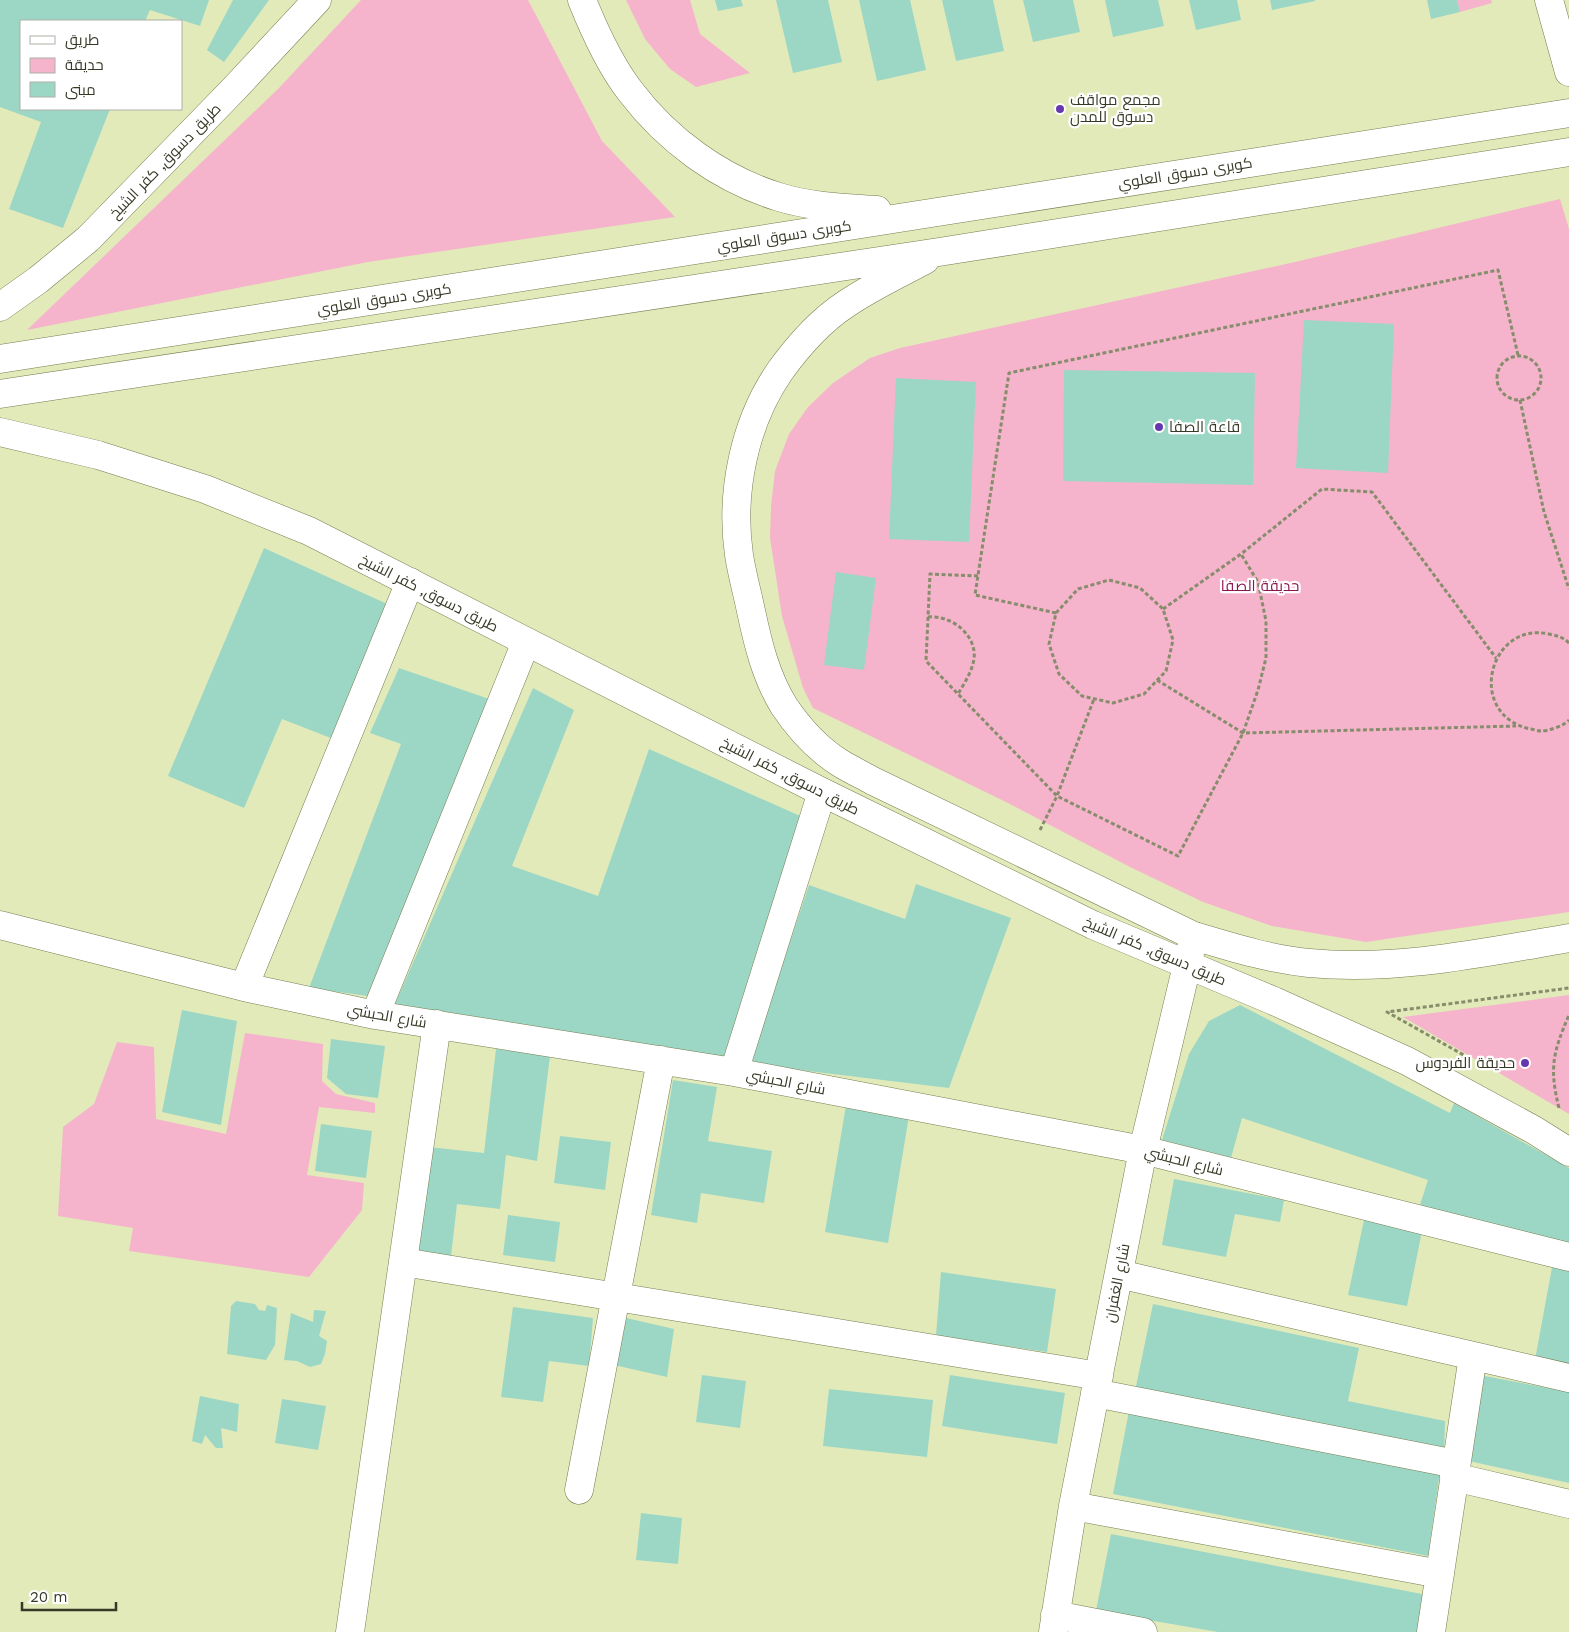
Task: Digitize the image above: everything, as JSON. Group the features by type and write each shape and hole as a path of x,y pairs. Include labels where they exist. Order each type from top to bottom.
{"main road":[{"name":"طريق دسوق, كفر الشيخ","path":"0,307 38,280 88,239 234,89 316,0"},
{"path":"582,0 605,50 629,90 660,126 696,156 736,180 780,197 826,207 931,213"},
{"path":"1549,0 1569,72"},
{"name":"كوبرى دسوق العلوي","path":"0,359 1569,113"},
{"path":"0,394 939,252 1569,152"},
{"path":"939,252 845,304 798,347 779,373 763,401 751,430 742,460 736,524 739,555 756,634 767,672 784,706 809,737 838,762 873,781 1194,936 1250,953 1308,963 1366,966 1424,962 1569,938"},
{"name":"طريق دسوق, كفر الشيخ","path":"0,432 98,455 205,489 309,531 822,792 1093,925 1274,1001 1407,1061 1534,1130 1569,1152"},
{"path":"244,987 410,582"},
{"path":"375,1015 526,642"},
{"path":"734,1072 822,792"},
{"name":"شارع الحبشي","path":"0,925 244,987 375,1015 734,1072 1143,1150 1569,1257"},
{"name":"شارع الغفران","path":"1054,1623 1073,1506 1143,1150 1194,936"},
{"path":"350,1632 437,1024"},
{"path":"579,1490 661,1060"},
{"path":"403,1262 616,1298 1097,1385 1455,1470 1569,1504"},
{"path":"1119,1274 1569,1378"},
{"path":"1431,1632 1473,1356"},
{"path":"1073,1506 1440,1574"},
{"path":"1054,1623 1143,1632"}],"path":[{"path":"1056,613 975,594 1009,373 1498,270 1518,355"},
{"path":"1518,355 1530,358 1538,366 1541,377 1539,388 1531,396 1520,400 1509,398 1500,390 1497,378 1500,367 1507,359 1518,355"},
{"path":"1520,400 1544,512 1569,589"},
{"path":"1163,609 1241,554 1322,489 1372,492 1496,658"},
{"path":"978,576 930,574 926,661 1057,796 1178,856 1243,733 1258,690 1266,658 1266,621 1258,582 1241,554"},
{"path":"1109,580 1140,588 1163,609 1173,640 1166,671 1144,694 1113,703 1094,699 1082,696 1059,674 1049,644 1056,613 1078,589 1109,580"},
{"path":"928,617 936,616 947,619 959,627 968,637 974,651 971,668 958,694"},
{"path":"1516,726 1497,708 1490,683 1496,658 1513,639 1538,632 1563,638 1569,643"},
{"path":"1157,680 1243,733 1516,726 1541,731 1566,724 1569,720"},
{"path":"1054,804 1094,699"},
{"path":"1473,1060 1387,1012 1568,989"},
{"path":"1559,1108 1553,1086 1552,1073 1555,1053 1569,1015"},
{"path":"1550,1103 1564,1111"}],"green space":[{"path":"361,0 528,0 602,141 675,217 368,262 27,330 279,88"},
{"path":"626,0 690,0 700,34 750,73 696,87 670,69 645,39"},
{"path":"1457,0 1491,0 1492,3 1460,12"},
{"name":"حديقة الصفا","path":"1560,199 1569,229 1569,912 1366,942 1272,926 1203,902 1130,867 1008,803 813,708 803,688 782,616 770,538 771,506 775,471 789,434 808,407 833,383 870,358 900,348 1295,262"},
{"name":"حديقة الفردوس","path":"1569,995 1569,1114 1403,1017"},
{"path":"245,1033 323,1044 322,1081 336,1094 375,1103 375,1113 319,1107 307,1175 364,1183 362,1210 309,1277 129,1251 133,1228 58,1216 63,1127 94,1104 117,1042 154,1047 156,1119 226,1134"}],"building":[{"path":"0,0 209,0 200,26 150,10 145,20 20,20 20,110 110,110 63,228 9,209 41,122 0,107"},
{"path":"233,0 269,0 224,62 207,50"},
{"path":"715,0 741,0 743,6 718,11"},
{"path":"776,0 828,0 842,62 793,73"},
{"path":"859,0 910,0 926,70 877,81"},
{"path":"942,0 993,0 1004,51 956,61"},
{"path":"1023,0 1073,0 1080,32 1033,42"},
{"path":"1105,0 1158,0 1164,26 1113,37"},
{"path":"1189,0 1237,0 1241,20 1196,30"},
{"path":"1270,0 1315,0 1315,1 1272,10"},
{"path":"1427,0 1457,0 1460,12 1431,19"},
{"path":"1304,320 1394,324 1388,473 1296,468"},
{"name":"قاعة الصفا","path":"1064,370 1255,373 1253,485 1063,481"},
{"path":"896,378 976,382 969,542 889,539"},
{"path":"264,548 396,608 341,742 282,719 244,808 168,776"},
{"path":"836,572 876,578 864,670 824,665"},
{"path":"399,668 495,701 368,996 309,988 401,744 370,733"},
{"path":"533,688 574,710 512,866 598,896 649,749 807,819 729,1060 395,1004"},
{"path":"916,884 1011,918 949,1088 749,1064 809,885 905,919"},
{"path":"1240,1005 1450,1113 1454,1103 1569,1168 1569,1249 1419,1208 1428,1180 1242,1118 1231,1158 1162,1140 1189,1054 1209,1021"},
{"path":"182,1010 237,1021 221,1125 162,1112"},
{"path":"331,1039 385,1046 378,1098 346,1094 327,1078"},
{"path":"496,1049 550,1056 537,1161 506,1155 500,1209 457,1204 450,1265 413,1257 429,1147 484,1153"},
{"path":"673,1080 717,1087 708,1141 772,1151 764,1203 701,1193 697,1223 651,1215"},
{"path":"846,1105 909,1116 888,1243 825,1232"},
{"path":"321,1124 372,1131 366,1178 315,1171"},
{"path":"560,1136 611,1142 605,1190 554,1183"},
{"path":"1174,1179 1284,1200 1280,1222 1235,1214 1226,1257 1162,1245"},
{"path":"508,1215 560,1222 555,1262 503,1255"},
{"path":"1364,1220 1422,1231 1407,1306 1348,1295"},
{"path":"1553,1262 1569,1265 1569,1366 1535,1360"},
{"path":"941,1272 1056,1289 1047,1352 936,1336"},
{"path":"236,1301 255,1304 259,1310 265,1311 267,1305 277,1308 275,1345 266,1360 227,1354 231,1306"},
{"path":"1153,1304 1359,1348 1348,1401 1445,1421 1444,1457 1135,1391"},
{"path":"513,1307 593,1318 589,1366 549,1361 543,1402 501,1397"},
{"path":"314,1310 326,1311 319,1336 327,1341 321,1364 310,1367 297,1361 284,1360 291,1313 313,1322"},
{"path":"622,1317 674,1329 667,1377 614,1365"},
{"path":"1474,1374 1569,1392 1569,1483 1464,1460"},
{"path":"702,1375 746,1381 740,1428 696,1422"},
{"path":"950,1375 1065,1393 1057,1444 942,1426"},
{"path":"829,1389 933,1400 927,1457 823,1446"},
{"path":"200,1396 239,1404 237,1432 221,1428 223,1448 216,1448 205,1435 202,1444 192,1441"},
{"path":"282,1399 326,1406 318,1450 275,1443"},
{"path":"1129,1411 1440,1472 1428,1556 1113,1494"},
{"path":"641,1513 682,1518 678,1564 636,1560"},
{"path":"1111,1534 1427,1595 1420,1632 1218,1632 1096,1611"}],"place":[{"name":"مجمع مواقف دسوق للمدن","path":"1060,109"},
{"name":"قاعة الصفا","path":"1159,427"},
{"name":"حديقة الفردوس","path":"1525,1063"}]}
